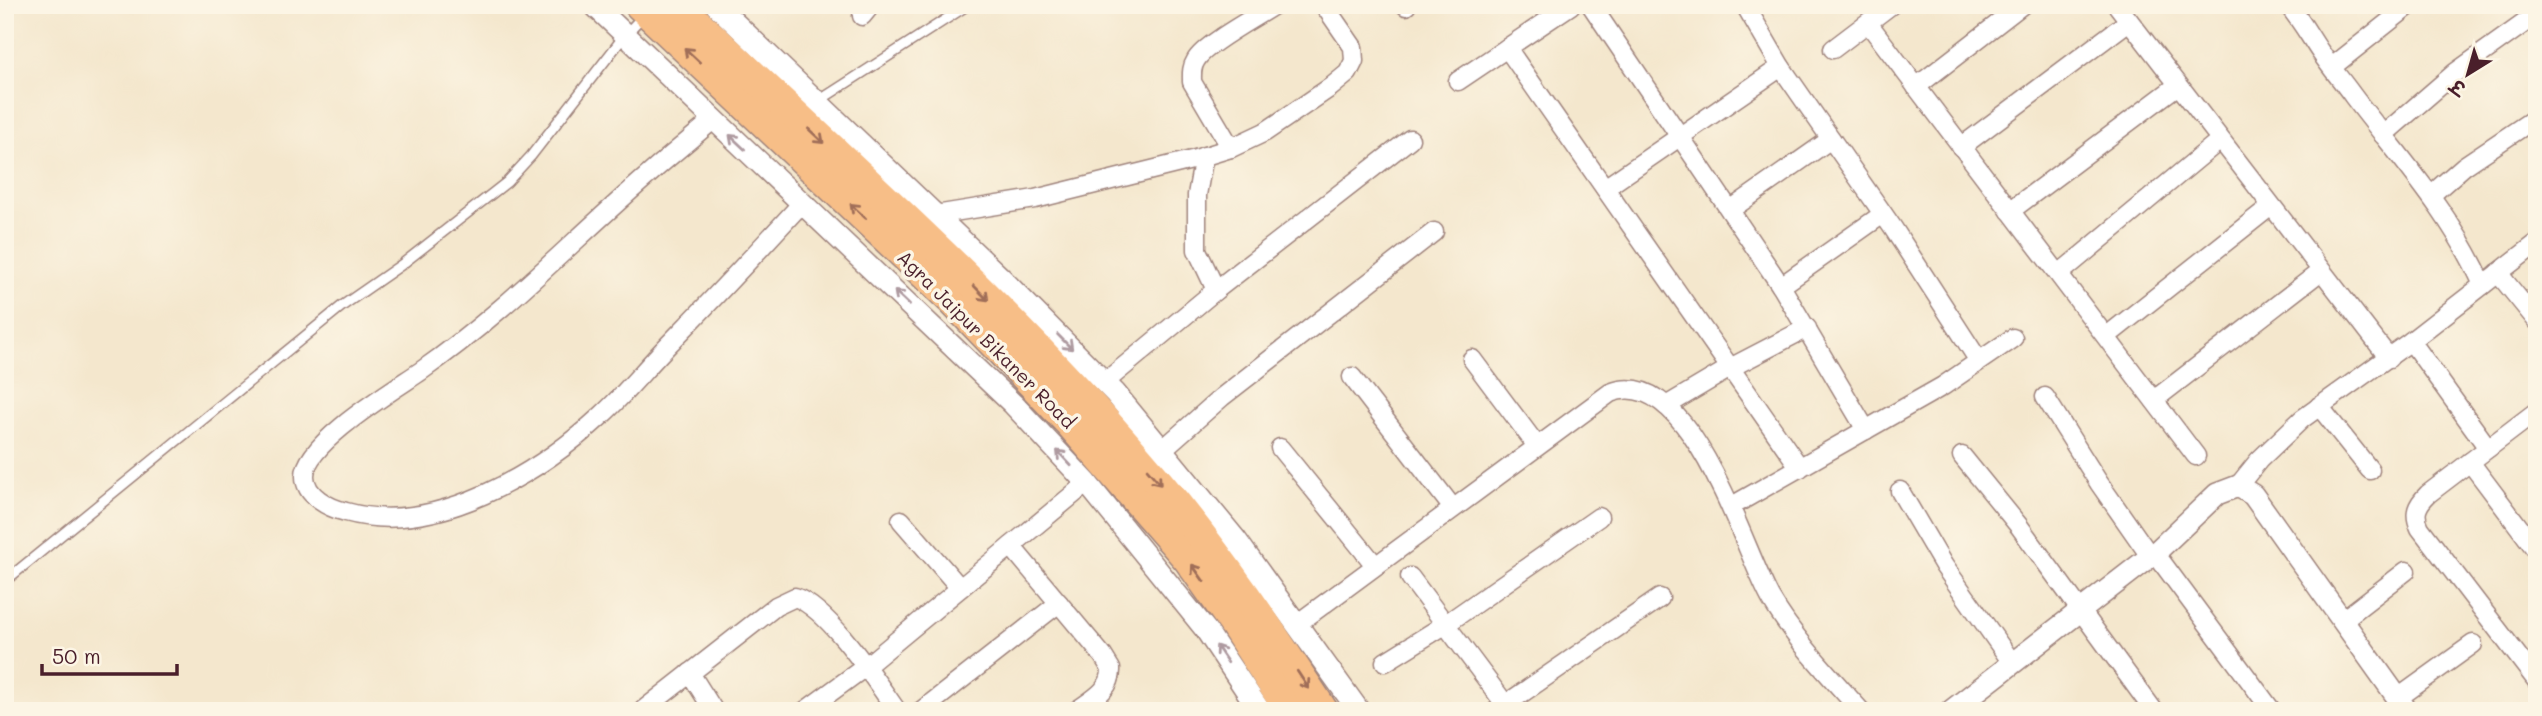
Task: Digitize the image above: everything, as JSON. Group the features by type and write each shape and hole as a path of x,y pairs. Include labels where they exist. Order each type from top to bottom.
{"highway":[{"name":"Agra Jaipur Bikaner Road","path":"678,5 966,277 1090,405 1212,548 1323,711"},
{"name":"Agra Jaipur Bikaner Road","path":"643,9 953,300 1068,421 1189,560 1290,711"}],"street":[{"path":"594,5 1013,404 1087,483 1206,630 1260,711"},
{"path":"716,5 1105,382 1236,540 1359,711"},
{"path":"1231,148 1192,82 1191,71 1196,59 1206,49 1274,5"},
{"path":"935,215 1035,199 1231,148 1265,132 1331,87 1348,73 1354,61 1353,47 1324,5"},
{"path":"1458,80 1571,5"},
{"path":"1591,5 1781,286 1866,430"},
{"path":"1833,49 1891,5"},
{"path":"1916,87 2022,5"},
{"path":"2117,5 2389,358"},
{"path":"2332,67 2410,5"},
{"path":"2289,6 2383,135 2431,195 2471,257 2483,285"},
{"path":"1750,8 1781,66 1883,214 1979,361"},
{"path":"2383,135 2456,72 2537,14"},
{"path":"1961,146 2129,21"},
{"path":"1868,23 2196,456"},
{"path":"1507,48 1800,468"},
{"path":"1605,188 1781,66"},
{"path":"2010,211 2178,85"},
{"path":"2431,195 2465,166 2537,117"},
{"path":"714,119 646,176 527,287 467,337 347,422 324,443 308,463 304,474 306,485 316,498 336,510 363,517 399,518 448,508 514,480 575,438 603,414 802,203"},
{"path":"1105,382 1216,290 1410,139"},
{"path":"1730,210 1831,139"},
{"path":"2059,274 2220,140"},
{"path":"1203,156 1197,195 1197,250 1216,290"},
{"path":"2107,336 2271,206"},
{"path":"1781,286 1883,214"},
{"path":"1162,450 1222,397 1434,232"},
{"path":"1951,711 2152,554 2217,494 2238,486 2293,427 2319,406 2389,358 2537,243"},
{"path":"2154,400 2321,271"},
{"path":"2498,273 2537,321"},
{"path":"1666,406 1730,368 1807,328"},
{"path":"1732,506 1943,386 2012,338"},
{"path":"2411,341 2488,449"},
{"path":"1472,359 1537,446"},
{"path":"1352,377 1452,508"},
{"path":"1297,624 1610,393 1623,388 1633,388 1649,393 1666,406 1689,431 1732,506 1757,571 1777,609 1790,629 1861,711"},
{"path":"2045,397 2099,483 2272,711"},
{"path":"2319,406 2370,470"},
{"path":"2536,414 2418,503 2415,517 2420,528 2537,681"},
{"path":"1280,448 1376,565"},
{"path":"1962,456 2019,526 2154,711"},
{"path":"2470,462 2537,551"},
{"path":"805,711 865,667 1087,483"},
{"path":"2238,486 2253,495 2403,704 2473,643"},
{"path":"1900,491 1944,566 2013,664"},
{"path":"1385,662 1446,624 1599,517"},
{"path":"901,520 960,588"},
{"path":"1011,546 1111,669 1109,682 1102,692 1076,711"},
{"path":"2344,620 2406,571"},
{"path":"1410,577 1446,624 1501,707 1660,598"},
{"path":"642,711 776,606 795,597 806,601 820,612 897,711"},
{"path":"921,711 1059,603"},
{"path":"690,673 713,711"}],"lane":[{"path":"817,102 968,5"},
{"path":"5,581 342,306 401,265 507,182 643,9"}]}
